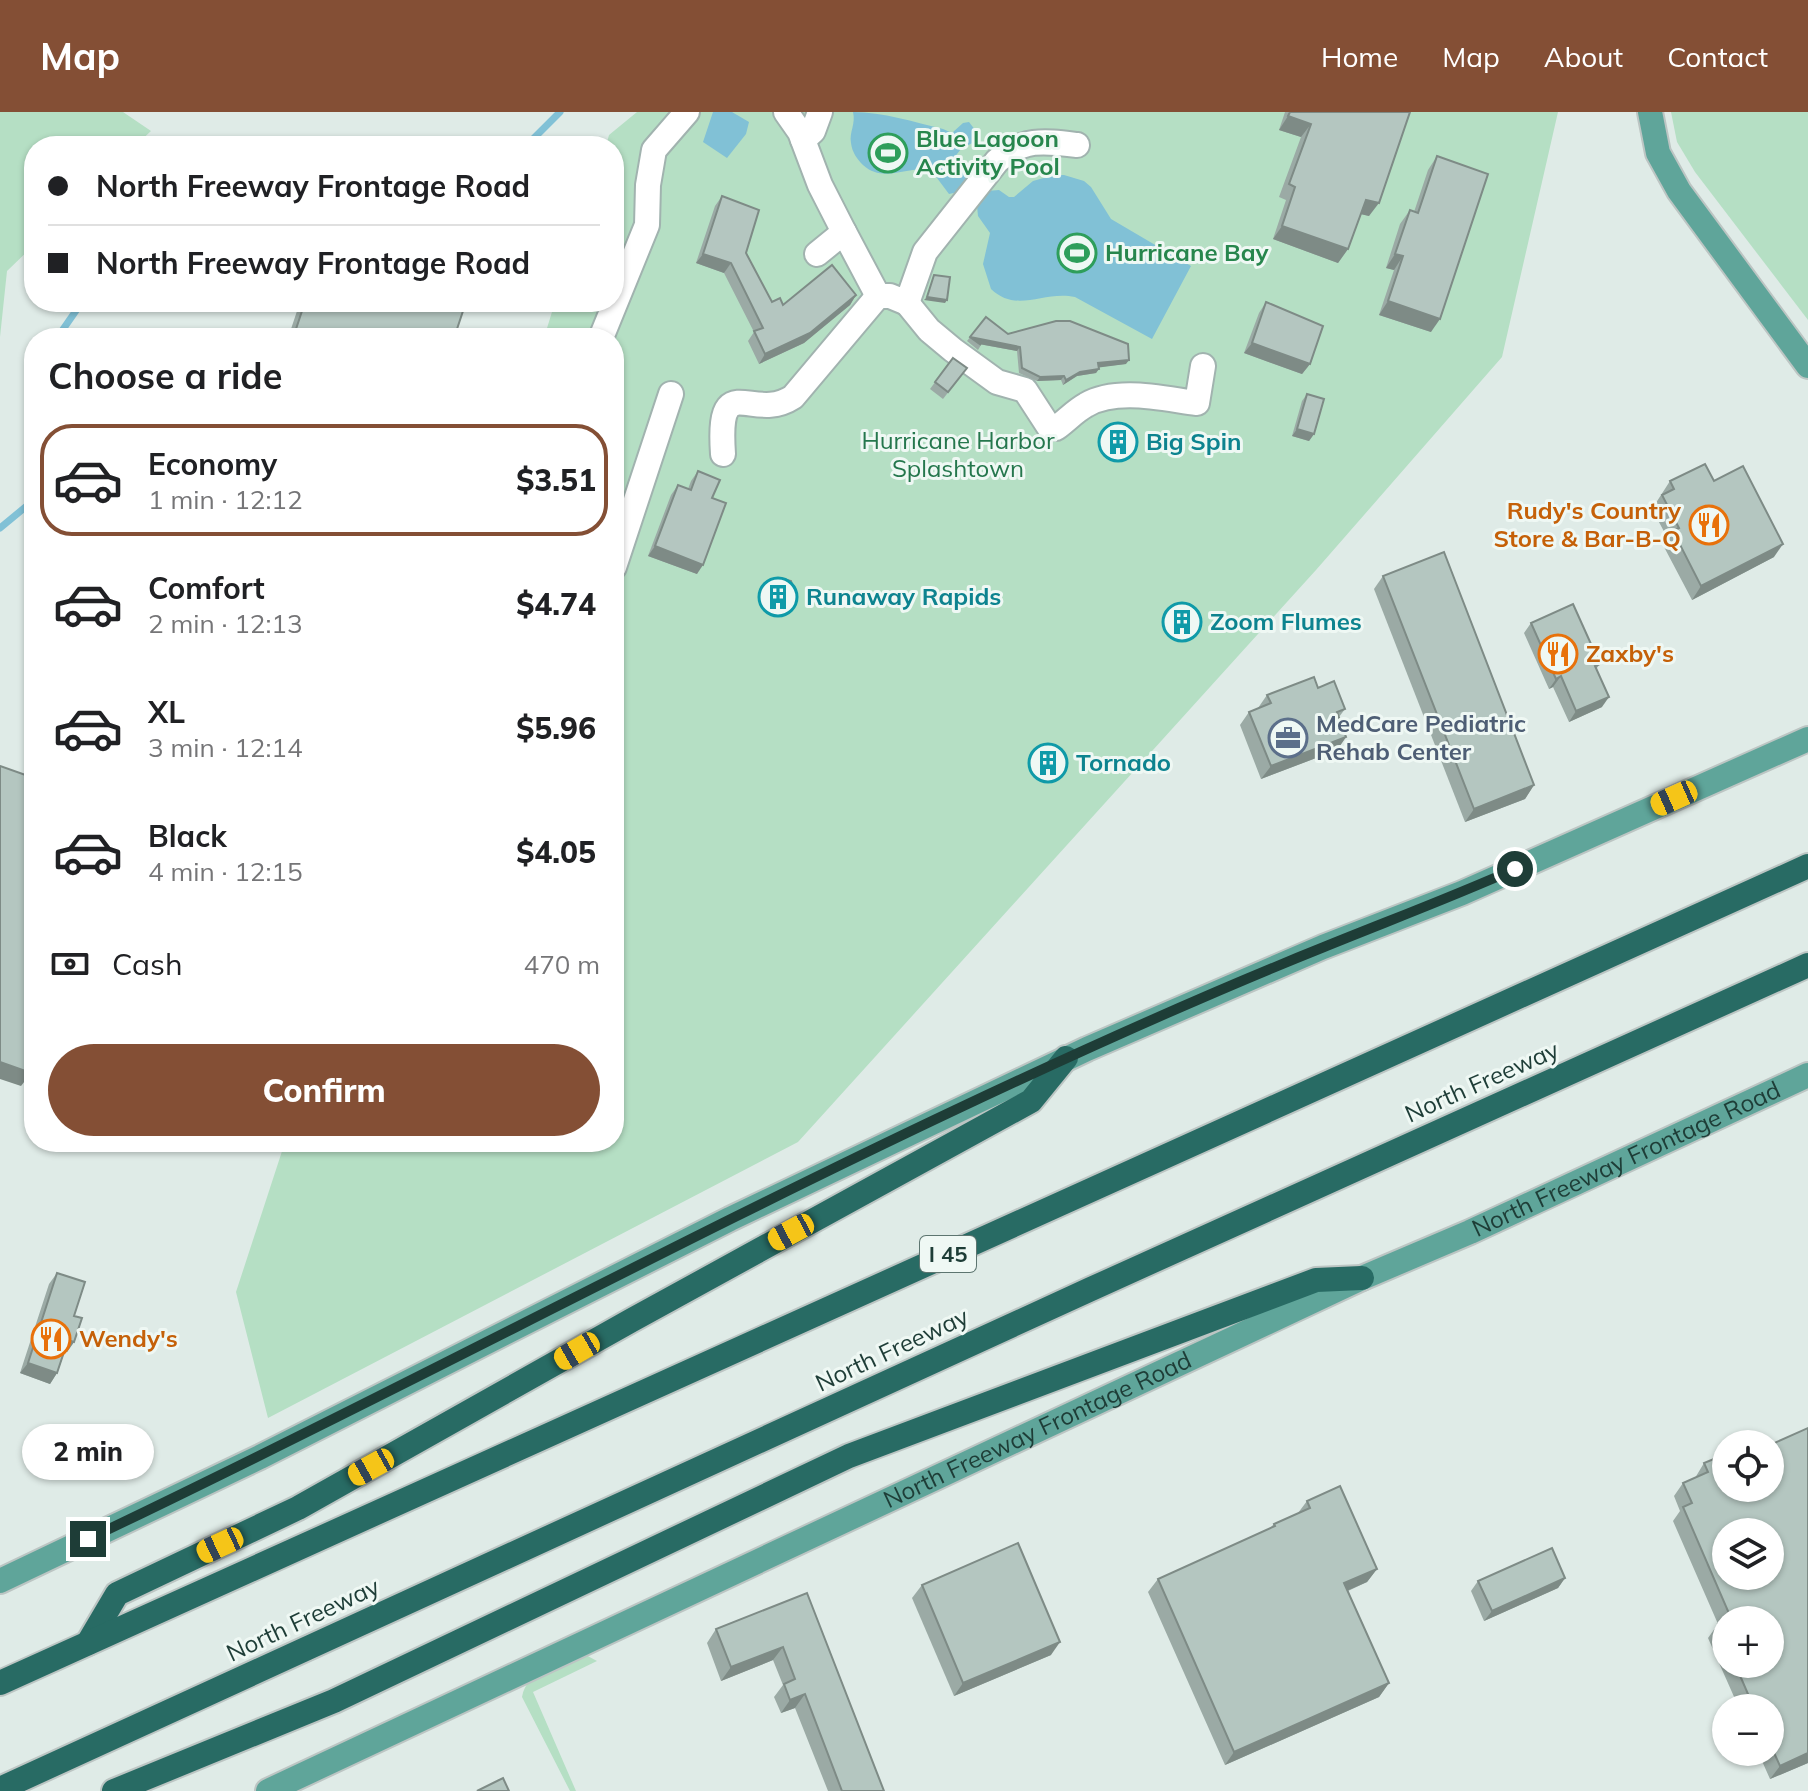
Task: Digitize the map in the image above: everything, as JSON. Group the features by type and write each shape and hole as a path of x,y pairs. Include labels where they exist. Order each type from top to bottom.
{"highway":[{"name":"I 45","path":"0,1683 1808,866"},
{"name":"North Freeway","path":"0,1789 1808,965"},
{"path":"88,1643 117,1594 298,1508 646,1312 1031,1101 1066,1058"},
{"path":"114,1791 334,1701 849,1456 1316,1280 1362,1278"}],"main road":[{"path":"1650,112 1658,153 1679,191 1808,366"},
{"path":"0,1581 274,1450 730,1219 1066,1058 1323,947 1462,893 1808,739"},
{"name":"North Freeway Frontage Road","path":"268,1791 1362,1278 1470,1232 1808,1075"}],"street":[{"path":"624,282 647,225 648,185 654,150 687,112"},
{"path":"786,112 803,140 820,185 878,296"},
{"path":"803,140 813,131 820,112"},
{"path":"907,303 925,252 981,180 1012,148 1038,142 1077,145"},
{"path":"817,254 844,232"},
{"path":"723,454 722,422 727,408 735,402 747,401 768,406 793,397 878,296 890,296 907,303 929,330 953,350 997,382 1025,390 1049,427 1056,428 1087,404 1109,397 1136,396 1197,403 1203,366"},
{"path":"624,537 671,394"}],"green space":[{"path":"0,112 123,112 151,131 146,136 24,136 24,255 7,271 0,337"},
{"name":"Hurricane Harbor Splashtown","path":"637,112 1558,112 1502,357 1316,570 798,1142 268,1418 236,1292 282,1152 624,1152 624,328 547,328 552,312 624,312 624,136 609,135"},
{"path":"1671,112 1808,112 1808,320 1695,172 1677,142"},
{"path":"584,1654 597,1661 533,1692 576,1791 570,1791 522,1697 525,1687 538,1673"}],"water":[{"path":"713,112 732,112 749,122 746,134 727,158 703,142"},
{"name":"Blue Lagoon Activity Pool","path":"853,112 898,118 952,133 963,123 969,122 979,135 953,159 960,170 969,171 969,178 958,192 949,194 931,170 887,174 871,170 861,163 852,149"},
{"name":"Hurricane Bay","path":"1054,175 1084,181 1111,219 1191,266 1152,339 1075,297 1052,296 1021,301 1001,296 991,289 983,264 990,233 978,216 977,206 987,191 999,190 1014,197 1033,181"}],"building":[{"path":"1290,112 1410,112 1379,203 1366,200 1348,249 1282,226 1295,187 1289,184 1311,124 1288,116"},
{"path":"1437,156 1488,174 1440,319 1388,301 1403,256 1395,254 1410,210 1418,213"},
{"path":"722,196 759,210 746,253 772,302 780,298 783,305 832,265 856,295 810,333 765,354 754,331 763,328 731,263 703,254"},
{"path":"934,275 950,277 947,300 927,297"},
{"path":"1266,302 1323,326 1310,364 1252,343"},
{"path":"302,312 463,312 457,328 296,328"},
{"path":"986,317 1008,334 1056,321 1070,321 1128,344 1129,360 1098,363 1099,369 1080,372 1066,380 1064,376 1040,377 1022,368 1020,347 970,337"},
{"path":"953,358 967,368 948,392 935,382"},
{"path":"1307,394 1324,399 1314,434 1297,429"},
{"name":"Rudy's Country Store & Bar-B-Q","path":"1705,464 1714,481 1743,466 1783,544 1701,586 1673,531 1679,528 1662,495 1674,489 1670,481"},
{"path":"698,471 720,480 712,498 726,503 703,565 655,546 678,485 691,490"},
{"path":"1444,552 1534,785 1474,809 1383,576"},
{"name":"Runaway Rapids","path":"780,578 791,581 795,596 792,603 775,606 769,602 765,592 770,582"},
{"name":"Zaxby's","path":"1573,604 1600,664 1595,666 1609,697 1576,711 1561,676 1556,679 1531,623"},
{"name":"Zoom Flumes","path":"1175,608 1197,611 1194,630 1171,626"},
{"name":"MedCare Pediatric Rehab Center","path":"1314,677 1318,688 1334,681 1345,709 1337,712 1346,737 1271,766 1249,712 1271,703 1267,695"},
{"path":"0,766 24,774 24,1071 0,1062"},
{"name":"Wendy's","path":"57,1273 85,1282 74,1316 82,1318 74,1342 68,1340 57,1373 28,1363"},
{"path":"1808,1428 1808,1753 1784,1764 1784,1694 1748,1694 1741,1678 1784,1678 1784,1606 1726,1606 1719,1590 1784,1590 1784,1518 1712,1518 1712,1574 1683,1507 1692,1503 1683,1483 1708,1472 1704,1463 1712,1460 1712,1502 1784,1502 1784,1439"},
{"path":"1340,1486 1377,1569 1344,1583 1389,1683 1234,1752 1158,1579 1275,1526 1310,1508 1307,1501"},
{"path":"1018,1543 1060,1642 963,1683 922,1585"},
{"path":"1552,1548 1565,1578 1492,1611 1478,1581"},
{"path":"807,1593 884,1791 842,1791 805,1694 790,1700 784,1684 795,1679 783,1647 731,1667 716,1629"},
{"path":"503,1778 509,1791 477,1791"}],"waterway":[{"path":"536,136 560,112"},
{"path":"64,328 75,312"},
{"path":"0,528 24,508"}],"place":[{"name":"Blue Lagoon Activity Pool","path":"888,153"},
{"name":"Hurricane Bay","path":"1077,253"},
{"name":"Big Spin","path":"1118,442"},
{"name":"Rudy's Country Store & Bar-B-Q","path":"1709,525"},
{"name":"Runaway Rapids","path":"778,597"},
{"name":"Zoom Flumes","path":"1182,622"},
{"name":"Zaxby's","path":"1558,654"},
{"name":"MedCare Pediatric Rehab Center","path":"1288,738"},
{"name":"Tornado","path":"1048,763"},
{"name":"Wendy's","path":"51,1339"}],"route":[{"path":"88,1539 260,1457 730,1219 960,1108 1087,1049 1323,947 1515,869"}]}
